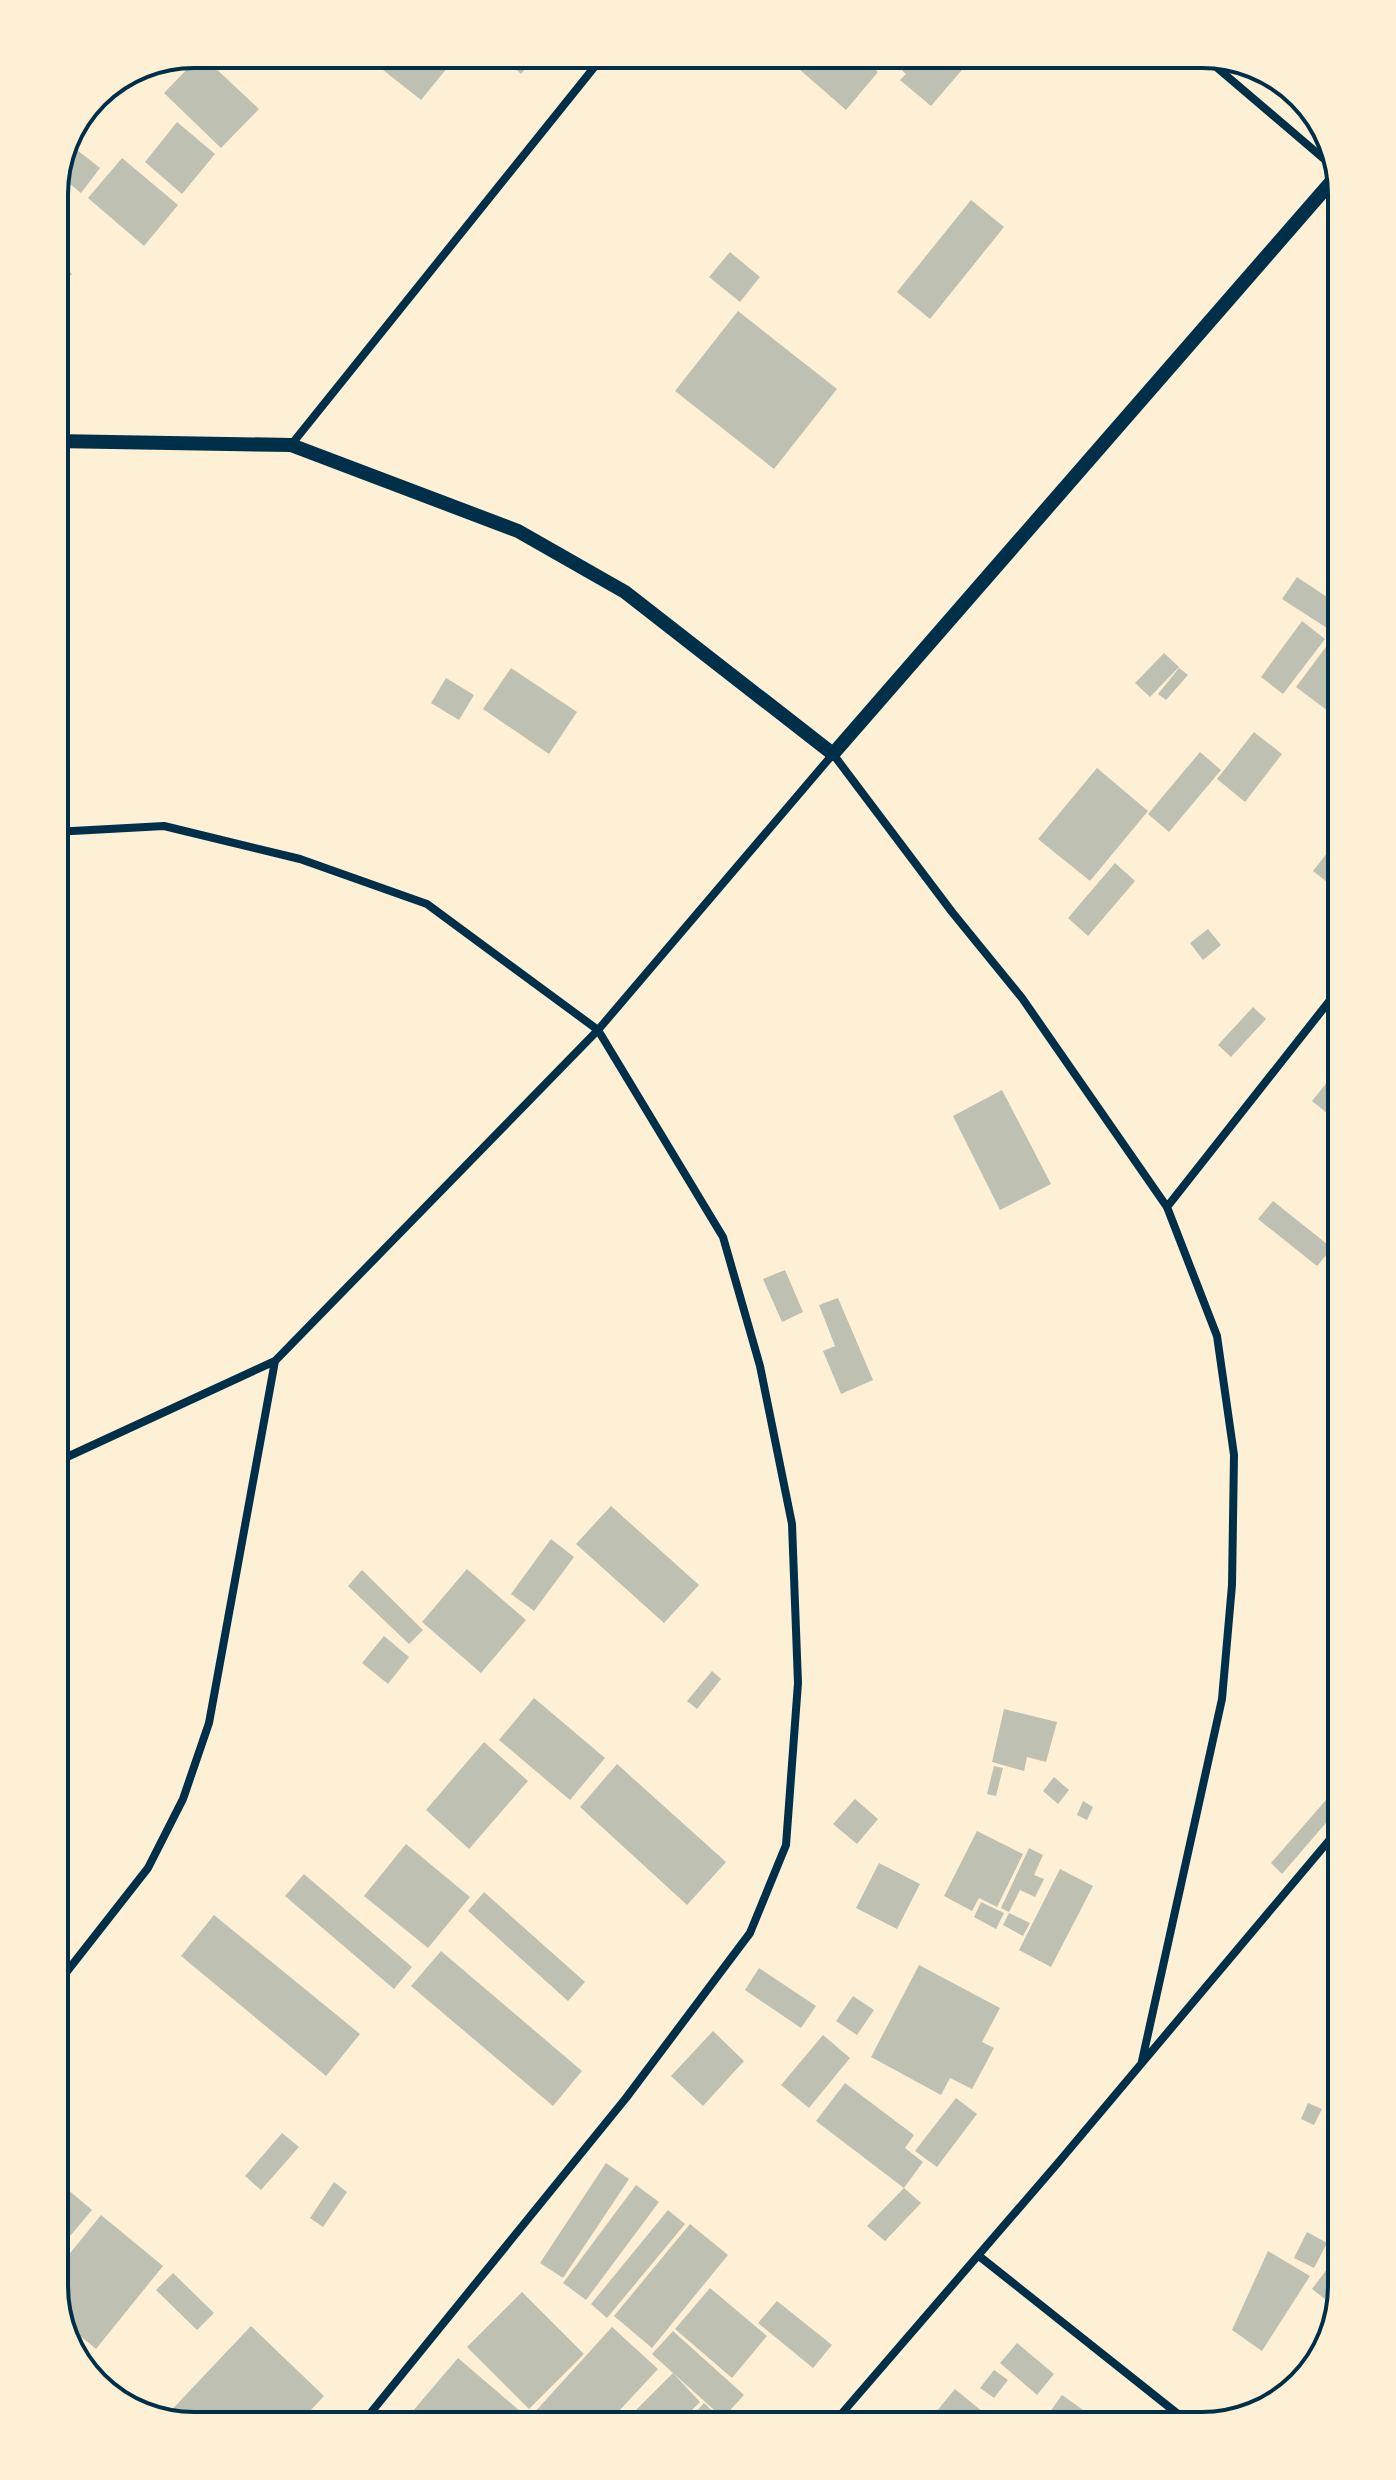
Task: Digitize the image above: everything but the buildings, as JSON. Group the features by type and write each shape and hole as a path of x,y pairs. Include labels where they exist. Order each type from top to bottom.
{"street":[{"path":"291,445 594,68"},
{"path":"1218,69 1323,159"},
{"path":"68,1457 275,1361 598,1030 1327,184"},
{"path":"68,441 291,445 518,531 625,592 833,754 952,912 1022,998 1167,1207 1217,1336 1234,1455 1232,1585 1222,1699 1142,2061"},
{"path":"68,831 164,826 300,859 427,904 598,1030 723,1237 760,1366 792,1524 798,1683 786,1845 750,1933 626,2098 371,2412"},
{"path":"1167,1207 1328,1003"},
{"path":"68,1970 148,1868 183,1799 209,1723 275,1361"},
{"path":"843,2412 979,2256 1328,1842"},
{"path":"979,2256 1175,2412"}]}
